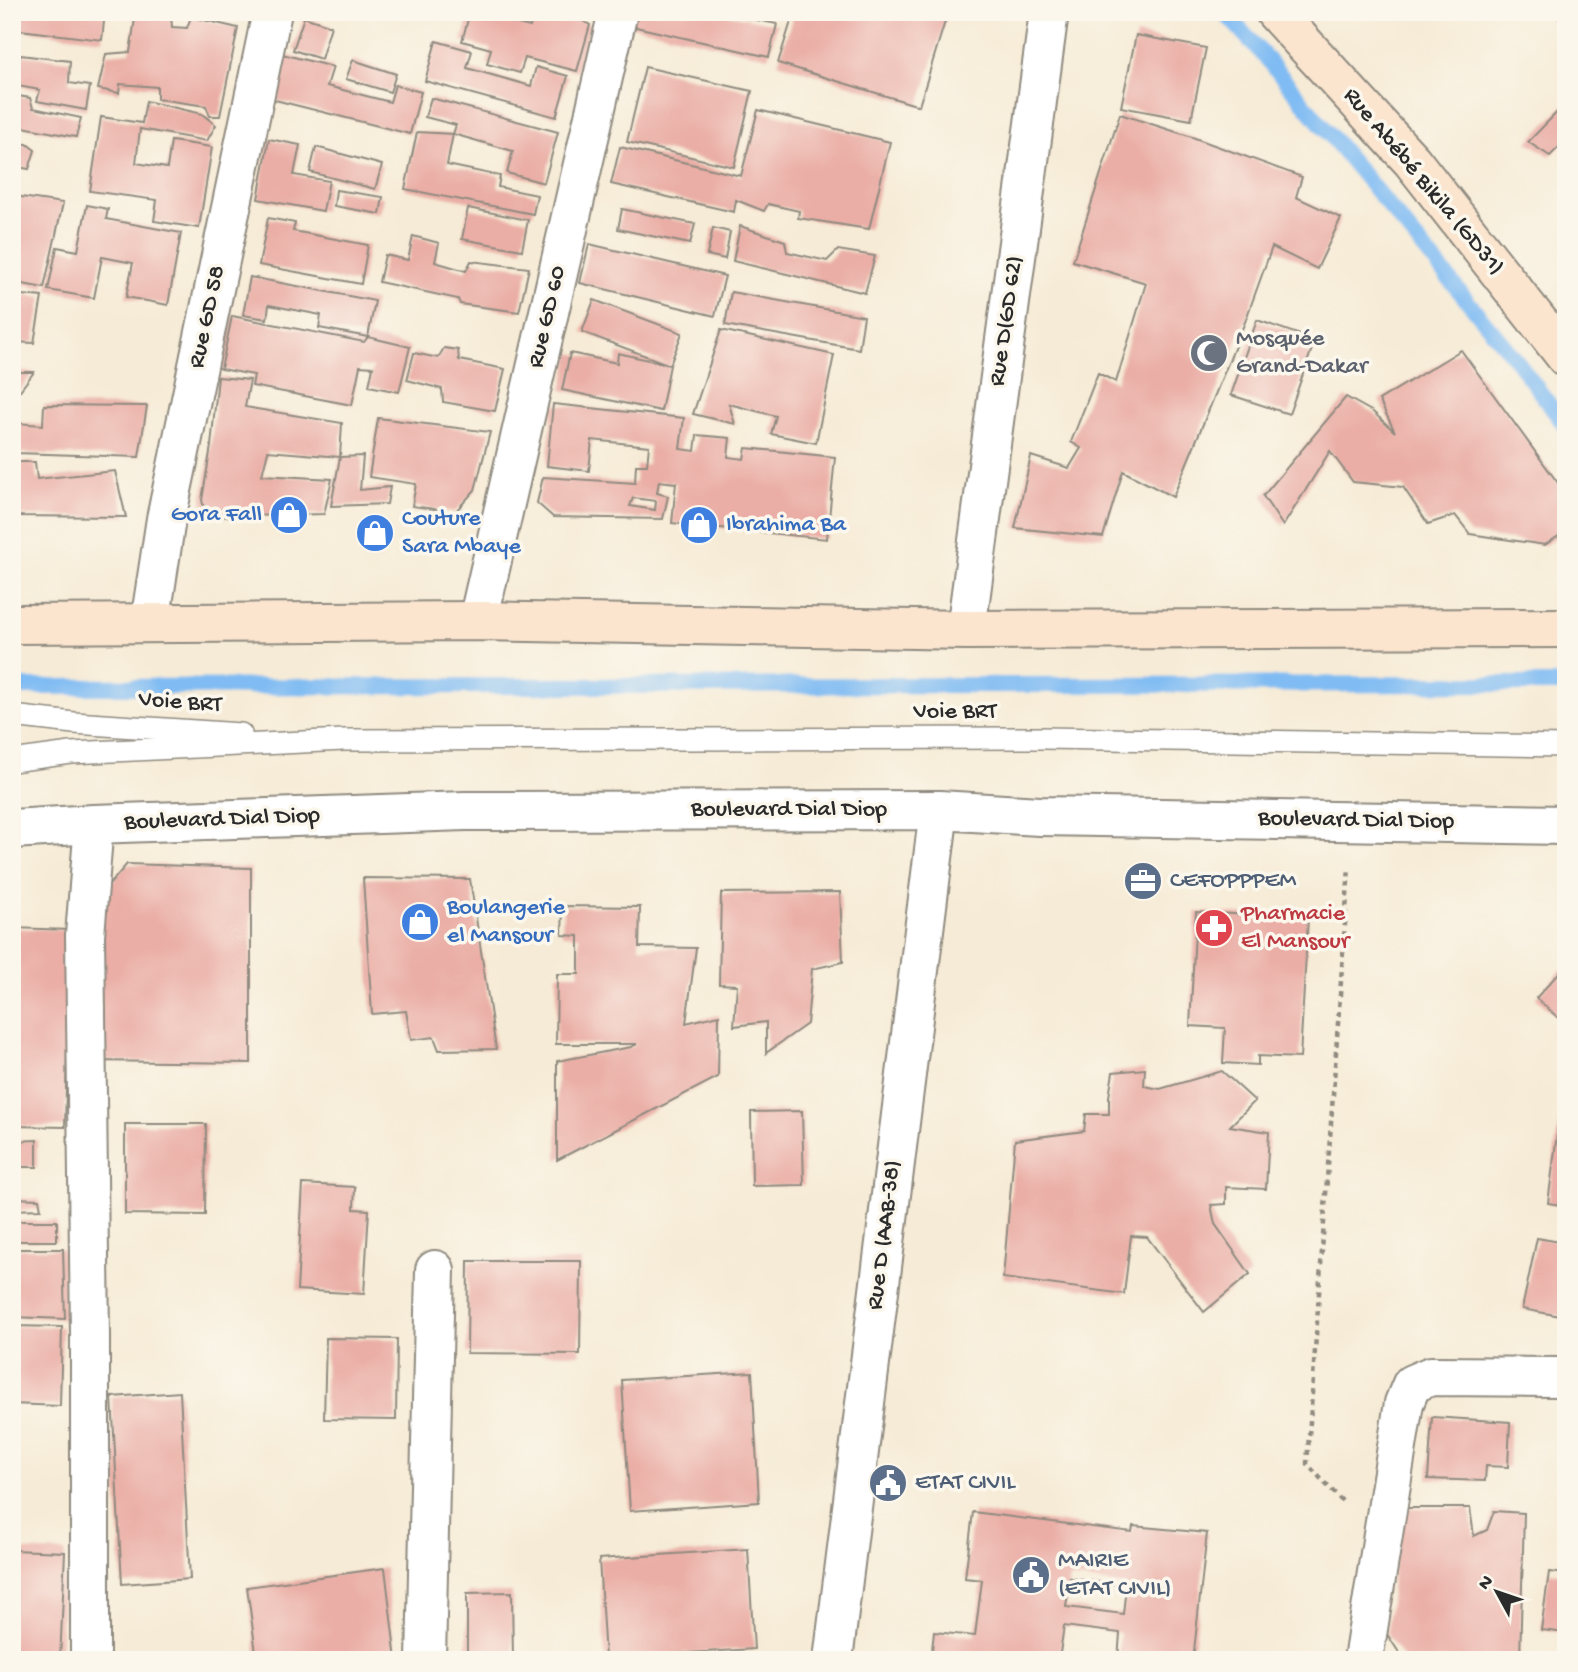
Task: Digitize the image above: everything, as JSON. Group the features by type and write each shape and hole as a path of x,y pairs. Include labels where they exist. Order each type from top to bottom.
{"main road":[{"name":"Rue Abébé Bikila (GD31)","path":"1275,12 1412,161 1566,356"},
{"path":"12,624 478,621 966,630 1566,628"}],"street":[{"name":"Rue GD 58","path":"150,623 166,519 272,12"},
{"name":"Rue GD 60","path":"478,621 618,12"},
{"name":"Rue D(GD 62)","path":"966,630 1049,12"},
{"name":"Boulevard Dial Diop","path":"12,829 465,811 939,810 1040,816 1566,825"},
{"name":"Rue D (AAB-38)","path":"832,1660 939,810"},
{"path":"90,1660 90,1335 85,935 94,824"},
{"path":"426,1660 435,1270"},
{"path":"1363,1660 1404,1403 1412,1384 1431,1376 1566,1377"}],"lane":[{"name":"Voie BRT","path":"12,716 74,723 344,740"},
{"name":"Voie BRT","path":"12,761 71,753 344,740 1042,738 1566,746"}],"path":[{"path":"1352,821 1307,1464 1381,1542"}],"building":[{"path":"12,12 105,12 102,40 12,29"},
{"path":"136,12 171,15 172,27 187,28 191,17 238,28 220,116 210,116 206,106 157,99 157,87 120,84 119,93 98,89 106,54 130,52"},
{"path":"470,12 530,27 534,12 574,16 590,25 577,71 525,58 520,73 487,64 491,49 462,41"},
{"path":"633,12 715,12 777,24 769,57 627,25"},
{"path":"794,12 937,12 947,15 919,106 778,63"},
{"path":"1552,12 1566,12 1566,24"},
{"path":"304,17 331,26 321,59 293,50"},
{"path":"1136,35 1206,48 1191,120 1121,107"},
{"path":"436,41 472,51 467,68 531,86 536,67 568,76 556,117 425,81"},
{"path":"12,54 70,61 69,83 90,86 86,110 37,101 40,90 12,85"},
{"path":"282,54 333,67 327,86 390,102 395,85 421,92 410,134 271,99"},
{"path":"353,60 396,74 390,92 346,79"},
{"path":"645,67 752,91 734,167 627,142"},
{"path":"12,95 30,98 33,108 81,118 76,137 12,125"},
{"path":"431,98 558,132 544,183 507,173 513,151 453,134 456,125 425,117"},
{"path":"146,101 202,114 216,125 207,141 140,129 136,163 167,168 171,141 212,147 199,228 154,221 157,200 90,191 101,117 142,123"},
{"path":"1566,103 1566,140 1550,156 1528,142"},
{"path":"758,110 890,142 869,229 798,218 799,211 768,204 764,211 736,200 734,212 611,184 620,147 741,176"},
{"path":"1120,114 1302,177 1296,197 1341,218 1317,269 1272,247 1245,322 1173,497 1123,471 1103,537 1015,528 1031,456 1069,468 1081,448 1071,442 1098,373 1116,382 1146,283 1073,261"},
{"path":"417,132 453,134 447,165 500,176 498,187 537,195 533,214 405,189"},
{"path":"269,139 300,145 294,175 329,181 323,211 258,199"},
{"path":"12,143 27,144 35,150 29,169 12,166"},
{"path":"316,147 382,165 375,189 310,172"},
{"path":"336,190 383,197 380,214 334,206"},
{"path":"14,196 63,203 44,288 12,282"},
{"path":"87,205 108,209 106,219 181,233 168,305 126,297 133,263 102,257 94,298 48,290 57,247 78,251"},
{"path":"468,208 528,220 522,250 462,239"},
{"path":"622,209 695,224 690,244 618,229"},
{"path":"268,218 295,223 293,231 368,245 361,284 259,265"},
{"path":"740,226 785,241 787,252 827,261 838,250 875,256 865,293 733,261"},
{"path":"713,228 730,232 725,259 707,255"},
{"path":"413,236 439,243 435,262 466,271 471,261 529,268 519,312 460,304 458,299 379,282 385,255 408,260"},
{"path":"589,244 725,276 715,316 580,283"},
{"path":"250,277 375,301 368,337 319,328 321,315 269,305 267,319 243,315"},
{"path":"731,292 864,316 859,349 725,325"},
{"path":"12,294 42,297 34,343 12,342"},
{"path":"594,300 682,333 670,365 582,332"},
{"path":"232,316 364,342 368,337 410,347 399,392 369,386 373,367 360,366 352,405 252,386 254,375 221,369"},
{"path":"1257,320 1315,340 1289,414 1231,395"},
{"path":"721,330 834,355 816,443 771,434 776,416 729,404 735,424 693,414"},
{"path":"444,348 458,350 459,360 505,369 495,411 443,402 442,389 407,380 414,353 438,358"},
{"path":"1461,350 1566,494 1566,531 1545,545 1470,534 1455,515 1428,524 1403,487 1353,482 1330,451 1283,526 1263,496 1346,397 1373,412 1395,432 1379,400"},
{"path":"570,353 617,363 618,353 670,365 661,411 562,390"},
{"path":"12,372 34,372 12,401"},
{"path":"218,377 250,380 245,407 342,423 340,457 268,451 262,475 332,479 324,514 206,517 202,500"},
{"path":"553,404 684,418 680,449 695,451 697,435 730,438 728,457 744,459 746,448 835,457 827,539 672,523 676,483 659,481 657,493 668,496 663,519 553,517 537,503 543,477 635,483 636,465 647,465 649,446 592,440 589,471 547,466","holes":["633,498 656,501 655,510 630,506"]},
{"path":"44,405 147,406 139,457 16,453 16,423 43,425"},
{"path":"378,418 490,432 475,490 455,512 412,506 416,484 369,477"},
{"path":"363,456 360,490 390,487 387,504 331,506 340,457"},
{"path":"12,462 35,462 37,479 115,471 126,517 12,516"},
{"path":"127,864 251,868 251,1063 89,1061 91,906"},
{"path":"363,878 470,879 496,1049 439,1050 434,1037 411,1040 406,1011 372,1014"},
{"path":"840,892 843,962 812,969 807,1024 766,1053 766,1022 734,1026 737,985 719,984 721,893"},
{"path":"563,906 640,907 639,947 696,948 686,1023 719,1015 718,1077 557,1160 557,1061 637,1044 556,1044 557,974 579,974 579,936 562,935"},
{"path":"1196,912 1308,918 1300,1058 1258,1056 1258,1065 1223,1063 1225,1028 1190,1026"},
{"path":"12,928 70,930 65,1127 12,1126"},
{"path":"1566,965 1566,1025 1536,998"},
{"path":"1145,1069 1144,1086 1160,1089 1222,1071 1255,1101 1230,1126 1269,1132 1266,1189 1226,1187 1226,1204 1211,1205 1215,1224 1250,1274 1204,1312 1147,1237 1131,1236 1124,1294 1003,1278 1015,1140 1084,1131 1086,1114 1109,1114 1113,1072"},
{"path":"1566,1081 1566,1206 1548,1203"},
{"path":"802,1111 804,1185 752,1186 751,1112"},
{"path":"125,1124 206,1124 205,1215 125,1214"},
{"path":"37,1140 37,1167 12,1167 12,1141"},
{"path":"303,1184 355,1187 354,1209 369,1210 364,1294 297,1290"},
{"path":"12,1198 39,1199 41,1209 12,1210"},
{"path":"12,1221 57,1221 57,1241 12,1241"},
{"path":"1537,1238 1566,1243 1566,1317 1522,1309"},
{"path":"12,1249 63,1249 65,1319 12,1317"},
{"path":"468,1261 581,1261 580,1354 467,1353"},
{"path":"12,1326 62,1327 60,1406 12,1404"},
{"path":"326,1338 397,1339 396,1420 324,1419"},
{"path":"752,1372 759,1502 630,1511 622,1380"},
{"path":"180,1392 190,1579 122,1584 112,1397"},
{"path":"1432,1417 1510,1422 1508,1467 1486,1466 1485,1481 1428,1479"},
{"path":"1399,1508 1470,1508 1474,1536 1487,1530 1494,1511 1524,1513 1520,1659 1404,1660 1387,1634"},
{"path":"973,1512 1132,1532 1133,1526 1207,1533 1193,1660 1118,1660 1120,1633 1064,1626 1059,1660 931,1660 934,1632 975,1636 982,1580 965,1578","holes":["1070,1578 1126,1586 1123,1614 1066,1607"]},
{"path":"748,1549 754,1649 605,1658 599,1559"},
{"path":"12,1550 65,1552 60,1660 12,1660"},
{"path":"385,1568 396,1660 257,1660 247,1587"},
{"path":"1549,1572 1566,1574 1566,1633 1541,1630"},
{"path":"512,1592 513,1660 467,1660 467,1593"}],"waterway":[{"path":"1224,12 1268,60 1517,361 1566,427"},
{"path":"12,687 1566,684"}],"place":[{"name":"Mosquée Grand-Dakar","path":"1209,353"},
{"name":"Gora Fall","path":"289,515"},
{"name":"Ibrahima Ba","path":"699,525"},
{"name":"Couture Sara Mbaye","path":"375,533"},
{"name":"CEFOPPPEM","path":"1143,881"},
{"name":"Boulangerie el Mansour","path":"420,922"},
{"name":"Pharmacie El Mansour","path":"1214,928"},
{"name":"ETAT CIVIL","path":"888,1483"},
{"name":"MAIRIE (ETAT CIVIL)","path":"1031,1575"}]}
